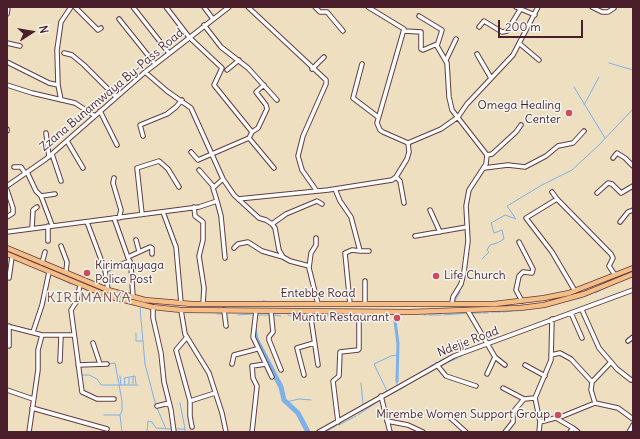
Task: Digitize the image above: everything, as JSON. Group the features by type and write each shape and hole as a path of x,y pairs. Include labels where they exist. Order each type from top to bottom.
{"main road":[{"name":"Entebbe Road","path":"7,248 108,290 133,297 203,304 494,304 523,301 575,291 633,268"},
{"name":"Entebbe Road","path":"7,254 108,296 153,307 181,310 359,312 468,311 520,308 556,302 584,294 633,274"},
{"path":"299,304 299,312"}],"street":[{"path":"7,14 8,7"},
{"path":"61,100 58,84 57,50 60,22 71,7"},
{"path":"75,7 98,30 101,28"},
{"path":"133,7 168,53"},
{"path":"166,7 189,37 222,68 214,85 252,132"},
{"path":"204,7 213,19"},
{"name":"Zzana Bunamwaya By-Pass Road","path":"7,186 51,155 145,72 229,7"},
{"path":"248,7 312,69 326,80 326,84 303,136 298,156 302,170 316,190"},
{"path":"315,7 320,12 327,12 343,31"},
{"path":"368,7 402,27 404,31"},
{"path":"516,7 520,10 535,15"},
{"path":"404,31 377,123 380,130 408,143 441,129 458,117 467,104 509,60 520,44 538,7"},
{"path":"592,7 602,12 608,12 614,8"},
{"path":"479,27 484,21 486,21 502,32 505,32 508,30 520,10"},
{"path":"404,31 421,32 421,49 437,44 443,32 441,28 419,16"},
{"path":"119,19 155,64"},
{"path":"204,25 221,47 239,60 277,100"},
{"path":"446,60 456,39"},
{"path":"7,43 20,46"},
{"path":"437,44 446,60 450,104 452,110 487,155"},
{"path":"520,44 539,60"},
{"path":"64,54 72,55 116,97"},
{"path":"477,54 491,78"},
{"path":"312,69 324,56"},
{"path":"227,70 239,60"},
{"path":"7,62 49,83 58,84"},
{"path":"362,64 353,98 378,117"},
{"path":"145,72 167,91 182,100 191,108 223,179 238,199 251,209 259,218 272,224 275,228 279,250 283,257"},
{"path":"7,85 80,106 95,116"},
{"path":"191,152 197,161 249,138 252,132 258,128 267,109 266,105 256,92 264,85"},
{"path":"143,136 140,125 167,114 182,100"},
{"path":"100,111 117,145"},
{"path":"487,155 492,154 516,132 521,125"},
{"path":"484,168 508,165 525,167 540,160 558,146 573,143 584,131"},
{"path":"46,133 51,155 61,181"},
{"path":"249,138 274,168"},
{"path":"67,141 83,168"},
{"path":"238,199 335,189 388,181 396,176 409,156 408,143"},
{"path":"613,158 617,153 633,166"},
{"path":"452,303 452,299 461,284 464,272 468,241 466,206 469,190 484,168 487,155"},
{"path":"142,214 137,168 159,161 168,169 179,187"},
{"path":"14,167 21,168 26,173 36,191 41,196 50,226 48,241"},
{"path":"199,170 213,186 222,216 225,258"},
{"path":"396,176 400,181 404,204"},
{"path":"114,178 113,183 121,210 119,218"},
{"path":"213,186 223,179"},
{"path":"596,193 608,183 612,184 620,193 633,186"},
{"path":"335,189 342,204 351,217 360,251"},
{"path":"7,190 13,208 13,214 7,217"},
{"path":"552,192 557,200 611,254 613,258 609,266 615,275"},
{"path":"41,196 55,194"},
{"path":"557,200 526,218 552,252 575,291"},
{"path":"7,232 163,212 194,207 217,201"},
{"path":"272,224 286,214 317,201 322,204"},
{"path":"32,228 33,210 37,207"},
{"path":"194,207 195,216 203,222 203,240 199,256 204,288 203,304"},
{"path":"430,210 440,232"},
{"path":"620,222 628,212 633,210"},
{"path":"163,212 176,247 181,303"},
{"path":"114,218 130,261 133,297"},
{"path":"87,222 104,270 108,290"},
{"path":"415,236 467,227"},
{"path":"316,238 316,245 311,253 309,266 318,304"},
{"path":"136,240 139,251"},
{"path":"234,248 238,244 248,242 262,251 309,266"},
{"path":"519,242 533,270 532,273 523,272 519,276 516,290 523,301"},
{"path":"61,246 67,262 66,272"},
{"path":"128,257 150,247 152,248 152,254"},
{"path":"350,304 345,253 352,250 368,251"},
{"path":"42,263 45,252"},
{"path":"9,278 12,257"},
{"path":"104,270 130,261"},
{"path":"33,332 42,305 49,272"},
{"path":"365,282 365,304"},
{"path":"80,285 77,301 71,310 73,335 83,393 99,399 114,399"},
{"name":"Ndejje Road","path":"319,432 325,430 381,396 437,365 468,350 488,344 552,319 582,310 633,290"},
{"path":"153,307 153,318 161,353 164,382 174,432"},
{"path":"181,310 183,325 187,337 208,372 222,413 226,432"},
{"path":"224,310 226,326"},
{"path":"582,310 595,341 610,362 630,380"},
{"path":"256,311 253,337 272,377"},
{"path":"271,311 273,332 269,337 281,370"},
{"path":"468,311 495,357 505,365"},
{"path":"310,312 318,365"},
{"path":"338,422 333,381 339,376 340,352 357,350 359,348 359,312"},
{"path":"571,313 578,325 582,338"},
{"path":"539,432 540,422 535,398 551,360 552,319"},
{"path":"9,346 8,326 42,335 73,335"},
{"path":"29,432 38,370 38,350 42,335"},
{"path":"60,361 61,336"},
{"path":"187,337 176,350 190,401 192,428"},
{"path":"628,341 633,337"},
{"path":"93,343 100,364"},
{"path":"304,375 297,348 314,343"},
{"path":"232,364 234,355 257,350 258,348"},
{"path":"551,355 560,353 571,359 592,382"},
{"path":"487,374 495,357"},
{"path":"594,403 591,390 592,382 610,362"},
{"path":"78,365 107,364"},
{"path":"252,432 258,386 253,378 252,366 266,364"},
{"path":"437,365 446,376 476,386"},
{"path":"525,365 545,376"},
{"path":"503,388 524,399 535,398"},
{"path":"7,390 33,399"},
{"path":"190,401 215,393"},
{"path":"381,396 390,432"},
{"path":"505,432 513,422 513,412 524,399"},
{"path":"158,406 169,403"},
{"path":"540,422 556,418 594,403 618,408 633,419"},
{"path":"32,408 107,429"},
{"path":"446,414 464,431"},
{"path":"556,418 578,432"},
{"path":"387,421 408,425 423,432"},
{"path":"629,432 633,425"},
{"path":"570,432 573,428"}],"waterway":[{"path":"609,63 633,70"},
{"path":"584,105 599,77"},
{"path":"574,87 605,138"},
{"path":"482,259 489,252 487,250 490,245 504,239 502,230 494,233 491,223 505,215 516,219 507,206 542,185 572,170 598,146 633,109"},
{"path":"14,260 22,262"},
{"path":"43,271 47,273"},
{"path":"461,288 466,274"},
{"path":"56,277 65,281"},
{"path":"67,282 71,284"},
{"path":"595,293 607,287"},
{"path":"84,289 92,292"},
{"path":"455,301 460,292"},
{"path":"577,299 593,293"},
{"path":"101,301 102,296"},
{"path":"263,301 272,302"},
{"path":"248,302 259,302"},
{"path":"140,308 145,364 156,406"},
{"path":"503,312 512,311"},
{"path":"491,312 501,312"},
{"path":"394,313 398,344 397,381"},
{"path":"444,315 468,313"},
{"path":"472,313 481,313"},
{"path":"483,313 488,313"},
{"path":"217,314 222,314"},
{"path":"238,315 252,314"},
{"path":"360,316 371,314"},
{"path":"257,315 269,315"},
{"path":"273,315 281,316"},
{"path":"298,316 308,315"},
{"path":"429,315 441,315"},
{"path":"313,316 318,316"},
{"path":"322,316 328,316"},
{"path":"331,316 357,316"},
{"path":"254,329 256,339 281,387 284,400 298,413 308,432"},
{"path":"136,333 136,341 143,341"},
{"path":"382,394 387,391 374,364 391,356 397,355"},
{"path":"445,359 450,357"},
{"path":"448,362 458,358"},
{"path":"108,364 115,363 122,401 122,411 120,415"},
{"path":"430,366 437,363"},
{"path":"440,366 445,364"},
{"path":"419,373 428,368"},
{"path":"423,376 437,368"},
{"path":"82,375 89,375 97,379 101,385 138,385"},
{"path":"403,383 417,375"},
{"path":"120,376 121,385"},
{"path":"125,385 124,378 135,376 136,384"},
{"path":"133,377 133,384"},
{"path":"129,378 129,384"},
{"path":"412,382 417,379"},
{"path":"397,381 397,386"},
{"path":"361,383 363,404"},
{"path":"399,390 410,383"},
{"path":"383,398 397,391"},
{"path":"373,400 379,396"},
{"path":"286,402 299,399 311,400"},
{"path":"358,415 380,400"},
{"path":"354,410 370,401"},
{"path":"180,403 185,429"},
{"path":"157,408 166,429"},
{"path":"104,415 120,415 122,432"},
{"path":"339,425 356,416"},
{"path":"147,432 148,421 152,422 156,428 171,429"},
{"path":"327,431 336,426"},
{"path":"175,429 185,429 185,432"}],"place":[{"name":"Omega Healing Center","path":"569,113"},
{"name":"Kirimanyaga Police Post","path":"87,273"},
{"name":"Life Church","path":"436,276"},
{"name":"Muntu Restaurant","path":"397,318"},
{"name":"Mirembe Women Support Group","path":"558,415"}],"district":[{"name":"KIRIMANYA","path":"89,298"}]}
